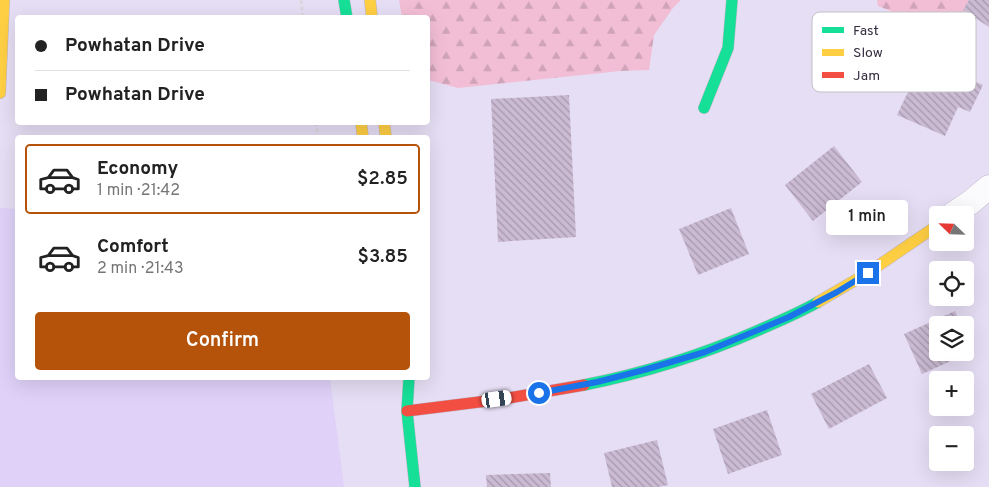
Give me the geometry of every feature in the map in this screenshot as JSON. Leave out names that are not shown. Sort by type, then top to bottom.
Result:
[{"type":"main road","points":[[0,93],[4,0]]},
{"type":"main road","points":[[344,0],[346,15]]},
{"type":"main road","points":[[370,0],[372,15]]},
{"type":"main road","points":[[704,108],[728,48],[732,0]]},
{"type":"main road","points":[[407,411],[535,394],[597,382],[660,367],[705,352],[789,317],[837,292],[883,264],[929,232]]},
{"type":"main road","points":[[410,380],[407,411],[415,487]]},
{"type":"main road","points":[[398,386],[407,411]]},
{"type":"street","points":[[965,206],[989,187]]},
{"type":"path","points":[[301,0],[303,15]]},
{"type":"shaded area","points":[[0,208],[15,209],[15,380],[330,380],[344,487],[0,487]]},
{"type":"green space","points":[[399,0],[681,0],[654,35],[649,70],[620,71],[458,88],[430,81],[430,15],[402,15]]},
{"type":"green space","points":[[877,0],[980,0],[972,12],[893,12],[878,6]]},
{"type":"building","points":[[969,0],[989,0],[989,27],[976,18],[976,12],[966,12],[963,10]]},
{"type":"building","points":[[976,82],[983,85],[970,112],[958,107],[945,136],[897,115],[908,92],[976,92]]},
{"type":"building","points":[[569,95],[576,237],[498,242],[491,99]]},
{"type":"building","points":[[834,146],[862,182],[813,221],[785,185]]},
{"type":"building","points":[[731,208],[749,254],[698,275],[679,229]]},
{"type":"building","points":[[955,311],[957,316],[944,316]]},
{"type":"building","points":[[929,323],[929,361],[951,361],[922,374],[904,334]]},
{"type":"building","points":[[869,364],[887,398],[829,429],[811,394]]},
{"type":"building","points":[[767,410],[782,455],[728,474],[713,429]]},
{"type":"building","points":[[657,440],[668,485],[658,487],[612,487],[604,453]]},
{"type":"building","points":[[550,473],[551,487],[487,487],[486,475]]},
{"type":"traffic: fast","points":[[344,0],[346,15]]},
{"type":"traffic: fast","points":[[704,108],[728,48],[732,0]]},
{"type":"traffic: fast","points":[[584,385],[629,375],[695,355],[759,330],[818,302]]},
{"type":"traffic: fast","points":[[409,380],[407,411],[415,487]]},
{"type":"traffic: slow","points":[[0,93],[4,0]]},
{"type":"traffic: slow","points":[[370,0],[372,15]]},
{"type":"traffic: slow","points":[[361,125],[363,135]]},
{"type":"traffic: slow","points":[[384,125],[386,135]]},
{"type":"traffic: slow","points":[[818,302],[866,274],[929,231]]},
{"type":"traffic: jam","points":[[407,411],[503,399],[584,385]]},
{"type":"route","points":[[539,393],[660,367],[705,352],[789,317],[837,292],[868,273]]}]
